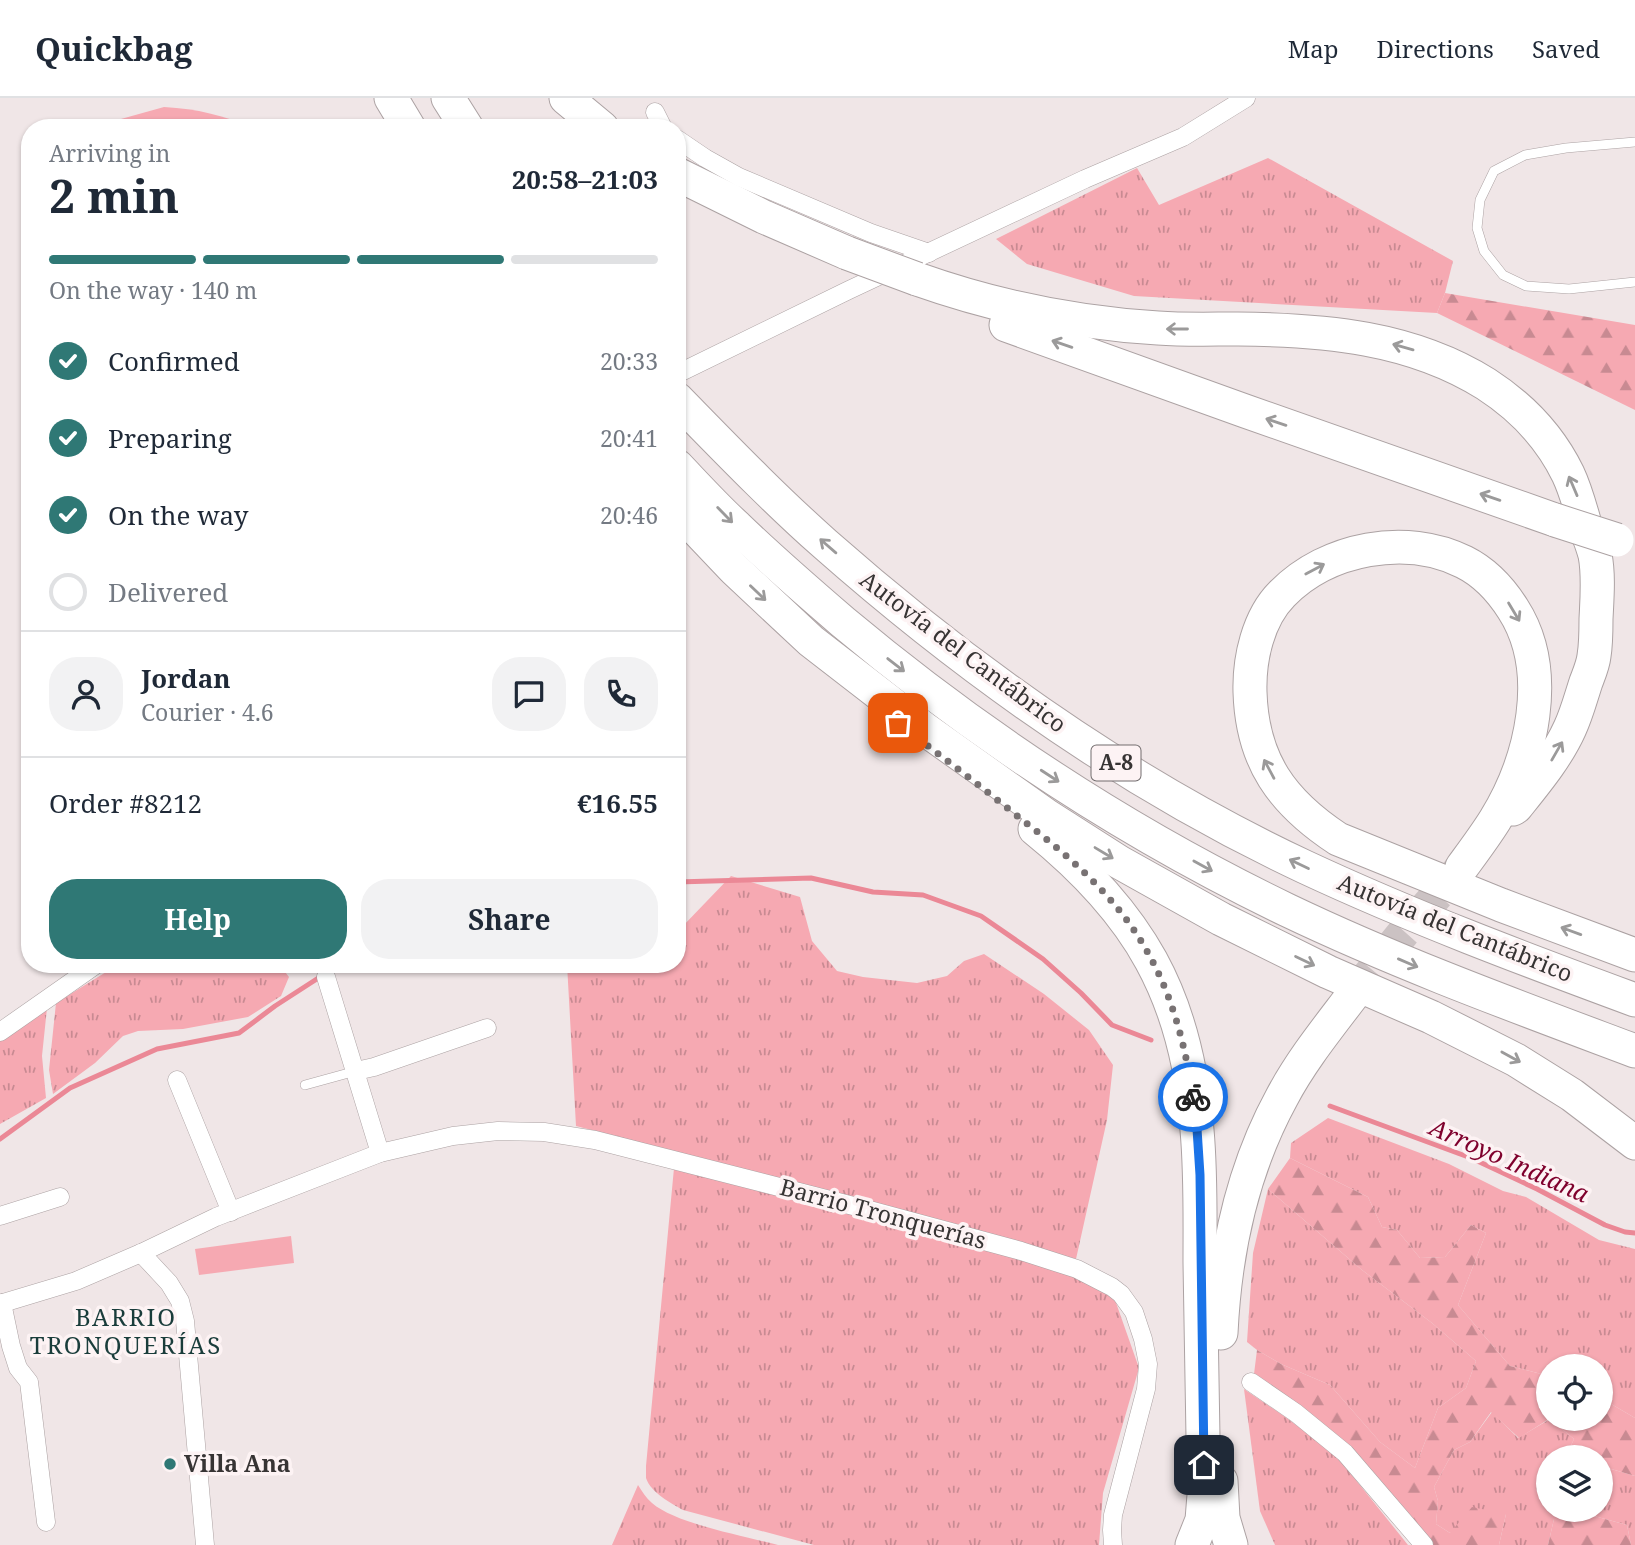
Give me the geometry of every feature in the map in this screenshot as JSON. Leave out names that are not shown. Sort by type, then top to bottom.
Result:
[{"type":"highway","points":[[371,98],[383,119]]},
{"type":"highway","points":[[391,98],[404,119]]},
{"type":"highway","points":[[448,98],[461,119]]},
{"type":"highway","points":[[566,98],[591,119]]},
{"type":"highway","points":[[686,180],[839,256],[914,272],[1555,520],[1626,542]]},
{"type":"highway","points":[[914,272],[948,290],[998,305],[1084,322],[1162,328],[1315,332],[1372,339],[1427,355],[1475,377],[1517,407],[1551,445],[1567,472],[1578,497],[1595,556],[1598,591],[1594,658],[1570,727],[1553,758],[1516,807],[1496,819]]},
{"type":"highway","name":"Autovía del Cantábrico","points":[[686,396],[729,452],[823,542],[947,645],[1093,749],[1233,830],[1304,867],[1477,941],[1635,1000]]},
{"type":"highway","name":"Autovía del Cantábrico","points":[[686,475],[765,554],[877,650],[949,706],[1080,795],[1219,875],[1297,914],[1422,969],[1635,1051]]},
{"type":"highway","points":[[686,518],[756,592],[811,641],[937,738],[1046,816],[1173,893],[1280,949],[1431,1017],[1516,1060],[1595,1111],[1635,1143]]},
{"type":"highway","points":[[1462,867],[1496,819],[1523,757],[1532,721],[1535,694],[1529,641],[1503,593],[1465,562],[1420,548],[1391,547],[1361,551],[1333,559],[1304,575],[1280,595],[1264,620],[1253,651],[1249,679],[1254,731],[1262,755],[1285,795],[1316,824],[1338,839],[1501,905],[1635,955]]},
{"type":"highway","points":[[811,641],[858,690],[1053,843],[1095,883],[1115,905],[1144,946],[1166,990],[1179,1026],[1189,1070],[1199,1151],[1204,1495],[1202,1520],[1192,1545]]},
{"type":"highway","points":[[1231,1545],[1223,1518],[1221,1495],[1220,1334],[1227,1261],[1254,1154],[1283,1095],[1322,1035],[1352,996]]},
{"type":"highway","points":[[1204,1545],[1221,1495]]},
{"type":"street","points":[[686,382],[914,272],[1085,179],[1182,137],[1246,98]]},
{"type":"street","points":[[686,145],[739,177],[870,233],[914,272]]},
{"type":"street","points":[[0,1032],[84,973]]},
{"type":"street","points":[[326,977],[380,1153]]},
{"type":"street","points":[[356,1071],[487,1028]]},
{"type":"street","points":[[177,1080],[231,1212]]},
{"type":"street","name":"Barrio Tronquerías","points":[[46,1522],[29,1382],[18,1368],[1,1304],[76,1282],[216,1217],[380,1153],[453,1136],[498,1131],[544,1132],[595,1140],[975,1238],[1061,1263],[1112,1287],[1128,1303],[1139,1326],[1148,1364],[1146,1389],[1114,1515],[1113,1545]]},
{"type":"street","points":[[0,1216],[60,1197]]},
{"type":"street","points":[[141,1253],[169,1283],[180,1301],[185,1321],[205,1545]]},
{"type":"street","points":[[1251,1382],[1296,1413],[1345,1453],[1424,1545]]},
{"type":"lane","points":[[1635,142],[1566,148],[1525,155],[1494,171],[1480,200],[1476,228],[1485,251],[1503,275],[1526,286],[1569,289],[1635,282]]},
{"type":"lane","points":[[305,1085],[356,1071]]},
{"type":"green space","points":[[164,107],[210,113],[228,119],[121,119]]},
{"type":"green space","points":[[1268,158],[1453,261],[1437,313],[1134,296],[1027,264],[996,239],[1137,168],[1159,205]]},
{"type":"green space","points":[[1445,293],[1635,325],[1635,410],[1437,313]]},
{"type":"green space","points":[[731,876],[800,897],[812,941],[837,971],[917,983],[947,976],[964,961],[984,954],[1044,994],[1089,1030],[1113,1065],[1107,1120],[1076,1259],[845,1195],[576,1126],[568,973],[686,973],[686,923]]},
{"type":"green space","points":[[104,973],[286,973],[289,977],[281,996],[248,1017],[183,1029],[138,1031],[123,1036],[95,1063],[53,1094],[49,1070],[56,1003]]},
{"type":"green space","points":[[47,1008],[42,1056],[46,1098],[0,1124],[0,1035]]},
{"type":"green space","points":[[1328,1118],[1449,1164],[1503,1191],[1526,1197],[1599,1240],[1635,1249],[1635,1418],[1613,1405],[1613,1354],[1536,1354],[1536,1373],[1510,1366],[1458,1305],[1486,1233],[1471,1225],[1445,1257],[1420,1258],[1397,1230],[1382,1227],[1368,1197],[1290,1158],[1291,1143]]},
{"type":"green space","points":[[1290,1158],[1368,1197],[1382,1227],[1397,1230],[1420,1258],[1445,1257],[1471,1225],[1486,1233],[1458,1305],[1510,1366],[1536,1373],[1536,1427],[1519,1438],[1491,1412],[1470,1442],[1454,1450],[1434,1487],[1438,1501],[1436,1524],[1450,1533],[1472,1507],[1506,1514],[1499,1545],[1431,1545],[1313,1417],[1254,1374],[1257,1350],[1281,1364],[1330,1385],[1380,1442],[1415,1468],[1438,1408],[1466,1388],[1476,1361],[1432,1323],[1362,1270],[1268,1189]]},
{"type":"green space","points":[[674,1168],[1067,1271],[1114,1297],[1139,1368],[1103,1493],[1099,1545],[814,1545],[683,1510],[657,1493],[646,1478],[646,1466]]},
{"type":"green space","points":[[1268,1189],[1362,1270],[1432,1323],[1476,1361],[1466,1388],[1438,1408],[1415,1468],[1380,1442],[1330,1385],[1281,1364],[1247,1342],[1253,1253]]},
{"type":"green space","points":[[291,1236],[294,1263],[199,1275],[195,1249]]},
{"type":"green space","points":[[1244,1389],[1335,1454],[1408,1545],[1275,1545],[1260,1511]]},
{"type":"green space","points":[[1613,1405],[1635,1418],[1635,1476],[1613,1470],[1613,1445],[1571,1445],[1574,1439],[1564,1431],[1613,1431]]},
{"type":"green space","points":[[1492,1412],[1518,1438],[1536,1427],[1536,1431],[1564,1431],[1574,1439],[1571,1445],[1536,1445],[1536,1522],[1553,1522],[1548,1545],[1499,1545],[1506,1514],[1450,1533],[1436,1524],[1438,1501],[1434,1487],[1454,1450],[1470,1442]]},
{"type":"green space","points":[[1613,1470],[1635,1476],[1635,1545],[1631,1545],[1627,1525],[1613,1521]]},
{"type":"green space","points":[[638,1485],[652,1503],[677,1517],[778,1545],[612,1545]]},
{"type":"green space","points":[[1613,1521],[1627,1525],[1631,1545],[1548,1545],[1553,1522]]},
{"type":"waterway","name":"Arroyo Indiana","points":[[686,882],[811,878],[873,892],[923,895],[981,916],[1043,959],[1112,1025],[1151,1040]]},
{"type":"waterway","name":"Arroyo Indiana","points":[[0,1139],[70,1088],[157,1049],[239,1033],[326,973]]},
{"type":"waterway","name":"Arroyo Indiana","points":[[1330,1106],[1471,1158],[1605,1225],[1635,1233]]},
{"type":"tunnel","points":[[1352,996],[1462,867]]},
{"type":"way so far","points":[[898,723],[1053,843],[1115,905],[1144,946],[1175,1012],[1193,1097]]},
{"type":"place","name":"Villa Ana","points":[[170,1464]]},
{"type":"district","name":"BARRIO TRONQUERÍAS","points":[[126,1332]]},
{"type":"route","points":[[1193,1097],[1200,1175],[1204,1465]]}]
